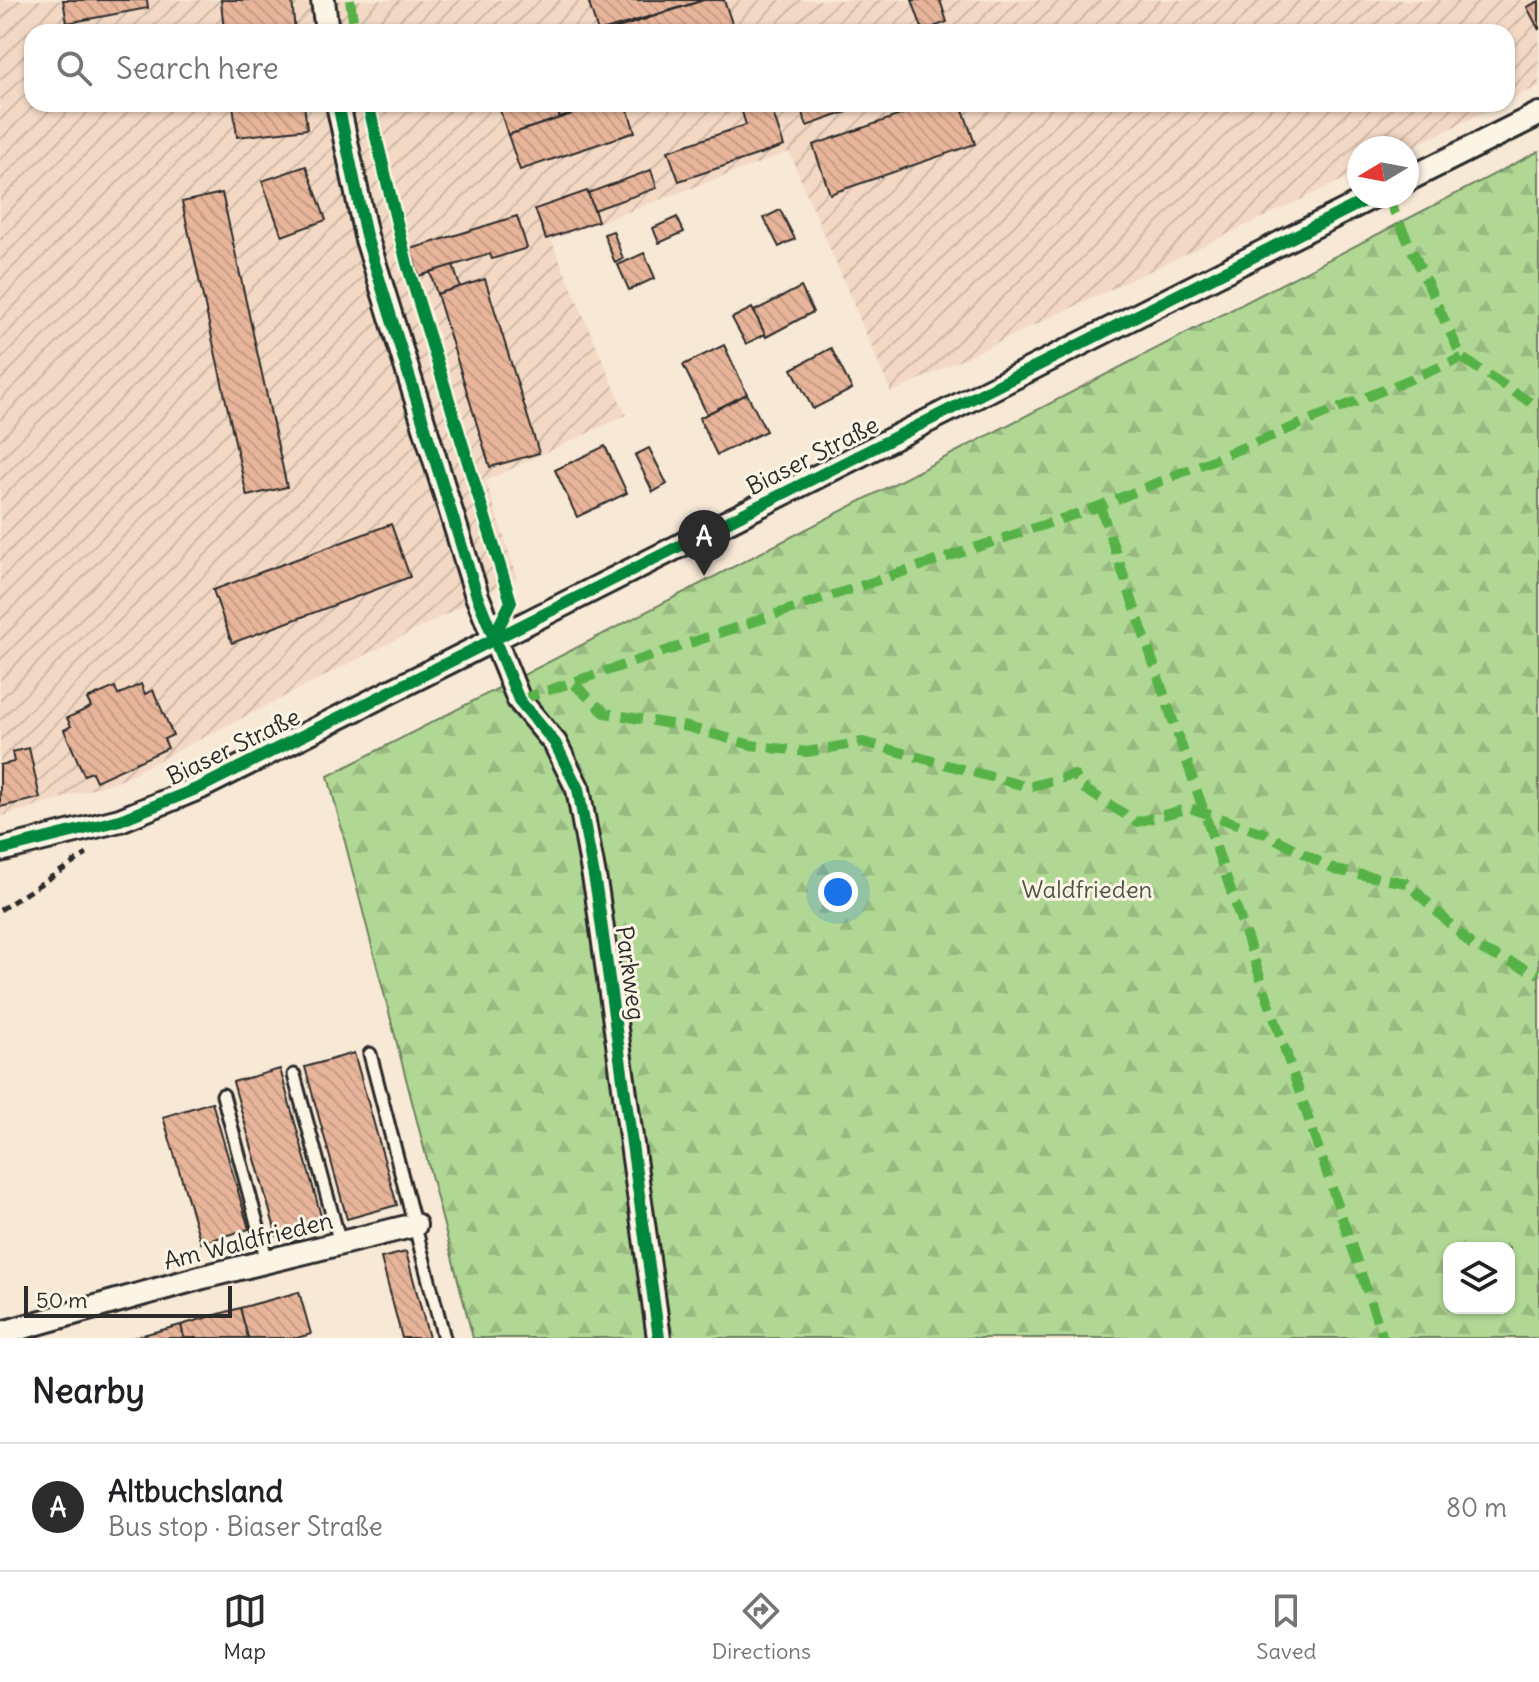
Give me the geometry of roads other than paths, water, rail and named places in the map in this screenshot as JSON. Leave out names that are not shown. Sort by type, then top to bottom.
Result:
[{"type":"street","points":[[323,0],[326,24]]},
{"type":"street","name":"Parkweg","points":[[340,112],[366,236],[477,596],[519,700],[555,743],[578,789],[597,893],[659,1338]]},
{"type":"street","points":[[1419,174],[1539,114]]},
{"type":"street","name":"Biaser Straße","points":[[0,850],[120,820],[167,803],[1350,208]]},
{"type":"street","name":"Am Waldfrieden","points":[[2,1333],[267,1261],[415,1225]]},
{"type":"lane","points":[[370,1054],[444,1338]]},
{"type":"lane","points":[[294,1075],[340,1243]]},
{"type":"lane","points":[[223,1095],[267,1261]]},
{"type":"place","name":"Altbuchsland","points":[[704,576]]},
{"type":"park label","name":"Waldfrieden","points":[[1087,889]]}]
